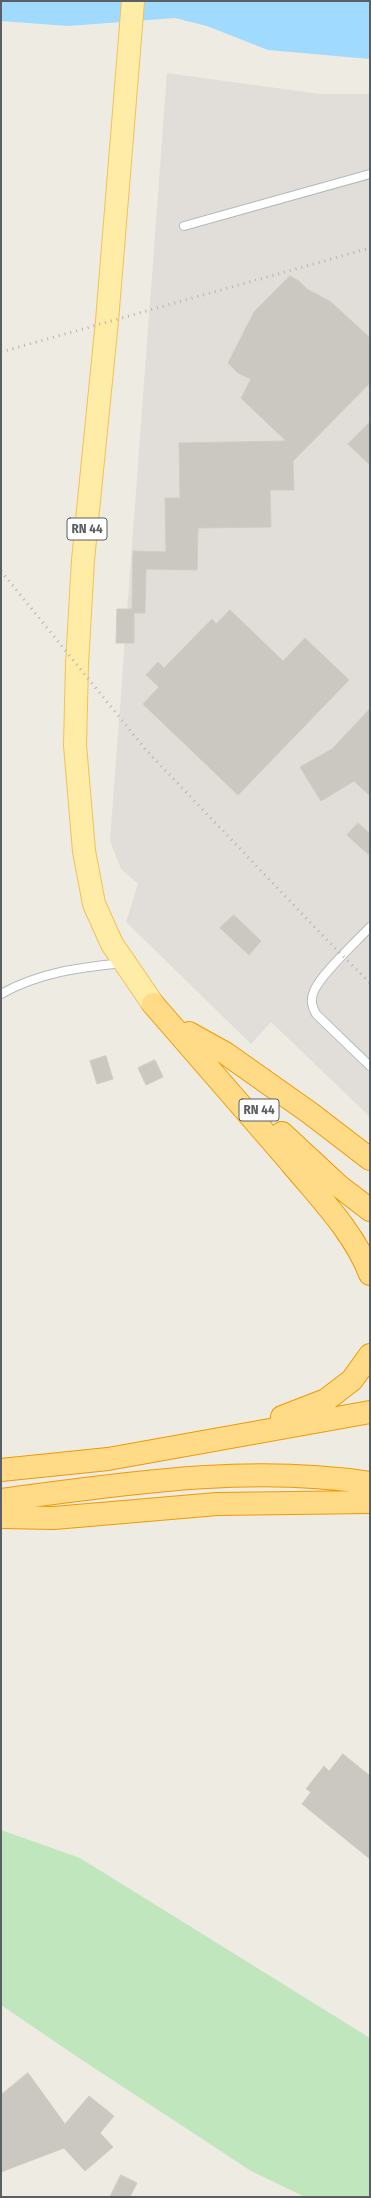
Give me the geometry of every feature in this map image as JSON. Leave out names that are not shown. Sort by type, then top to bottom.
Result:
[{"type":"highway","name":"RN 44","points":[[153,1004],[189,1033],[250,1101],[307,1157],[370,1210]]},
{"type":"highway","points":[[153,1004],[315,1192],[349,1235],[365,1261],[370,1274]]},
{"type":"highway","points":[[189,1033],[220,1050],[310,1113],[370,1159]]},
{"type":"highway","points":[[191,1444],[285,1416],[326,1400],[352,1380],[370,1355]]},
{"type":"highway","points":[[1,1471],[108,1459],[370,1412]]},
{"type":"highway","points":[[1,1500],[132,1483],[259,1475],[310,1476],[370,1483]]},
{"type":"highway","points":[[1,1517],[54,1518],[216,1504],[370,1502]]},
{"type":"main road","name":"RN 44","points":[[133,1],[107,321],[84,560],[77,664],[75,745],[84,851],[89,883],[102,923],[124,962],[153,1004]]},
{"type":"lane","points":[[184,226],[370,174]]},
{"type":"lane","points":[[370,927],[318,984],[312,1000],[312,1007],[316,1014],[370,1066]]},
{"type":"lane","points":[[1,994],[23,982],[53,973],[124,962]]},
{"type":"shaded area","points":[[167,73],[320,94],[370,94],[370,1117],[271,1022],[251,1044],[126,922],[138,884],[121,869],[110,841]]},
{"type":"green space","points":[[1,1830],[80,1858],[370,2038],[370,2197],[305,2197],[251,2171],[1,2005]]},
{"type":"water","points":[[1,1],[370,1],[370,59],[268,50],[207,26],[175,18],[68,26],[1,21]]},
{"type":"building","points":[[290,276],[299,281],[307,289],[331,302],[370,338],[370,383],[293,461],[294,490],[270,490],[271,527],[198,528],[197,570],[146,569],[145,613],[134,613],[134,643],[116,643],[117,609],[132,609],[133,551],[166,552],[165,498],[180,498],[179,443],[286,441],[241,398],[251,379],[238,373],[228,363],[254,312]]},
{"type":"building","points":[[370,422],[370,465],[348,444]]},
{"type":"building","points":[[230,610],[283,661],[305,638],[349,680],[238,795],[143,704],[159,687],[146,675],[158,662],[164,668],[212,619],[216,624]]},
{"type":"building","points":[[370,709],[370,796],[354,781],[321,801],[300,767],[332,749]]},
{"type":"building","points":[[358,823],[370,834],[370,856],[347,835]]},
{"type":"building","points":[[234,915],[261,941],[249,955],[220,928]]},
{"type":"building","points":[[106,1056],[113,1079],[97,1084],[90,1061]]},
{"type":"building","points":[[155,1060],[163,1077],[146,1085],[138,1068]]},
{"type":"building","points":[[343,1754],[370,1776],[370,1859],[302,1804],[311,1792],[306,1789],[324,1766],[329,1771]]},
{"type":"building","points":[[28,2073],[65,2124],[89,2096],[114,2116],[100,2133],[113,2147],[85,2171],[64,2148],[1,2172],[1,2095]]},
{"type":"building","points":[[121,2175],[137,2183],[130,2197],[110,2197]]},
{"type":"railway","points":[[1,352],[370,248]]},
{"type":"railway","points":[[1,571],[146,750],[326,939],[370,983]]}]
